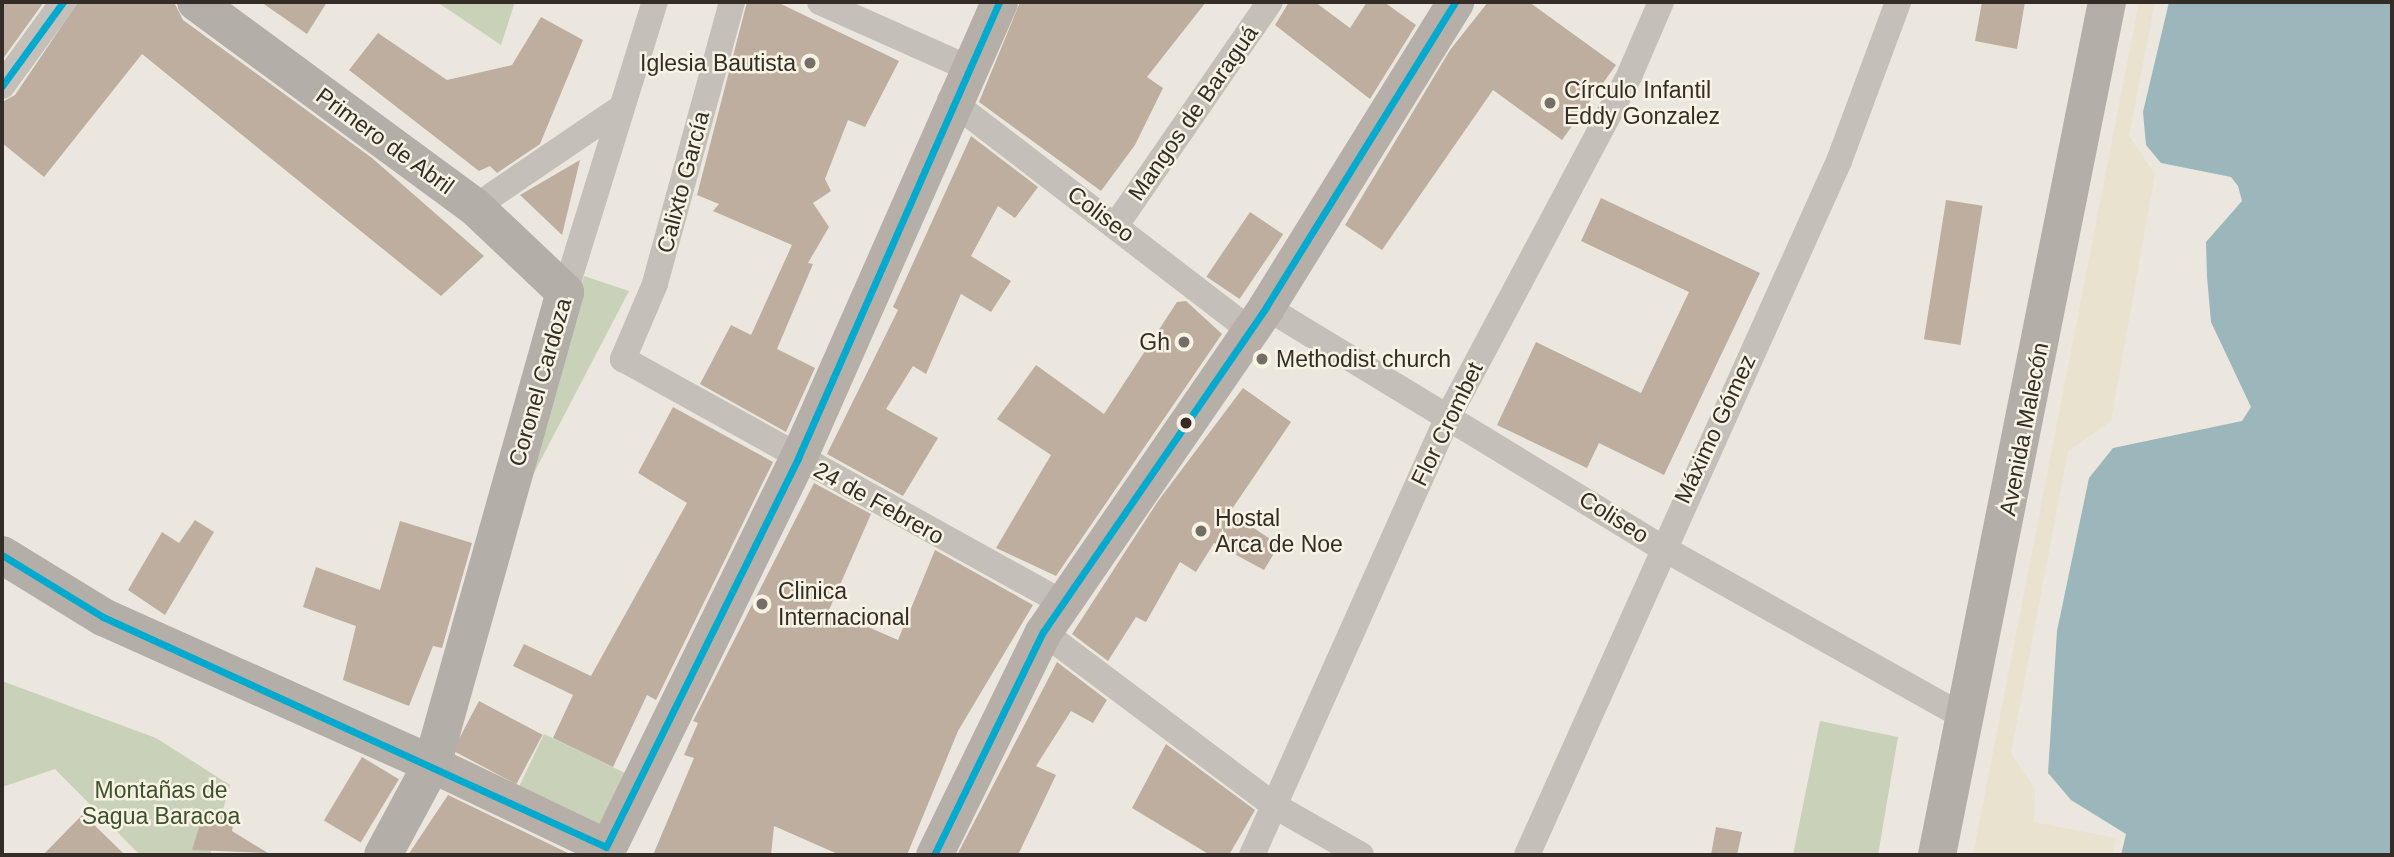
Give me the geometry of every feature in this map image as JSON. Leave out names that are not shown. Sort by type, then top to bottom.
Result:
[{"type":"main road","name":"Primero de Abril","points":[[196,2],[475,207],[565,292]]},
{"type":"main road","points":[[2,555],[103,617],[432,764],[605,851],[798,458],[950,100],[999,2]]},
{"type":"main road","points":[[934,855],[1053,618],[1258,319],[1455,2]]},
{"type":"main road","name":"Avenida Malecón","points":[[1937,855],[1968,719],[2107,2]]},
{"type":"main road","name":"Coronel Cardoza","points":[[432,764],[565,292]]},
{"type":"main road","points":[[383,855],[432,764]]},
{"type":"street","points":[[2,86],[64,2]]},
{"type":"street","name":"Coronel Cardoza","points":[[565,292],[618,109],[655,2]]},
{"type":"street","name":"Calixto García","points":[[623,359],[655,284],[732,2]]},
{"type":"street","points":[[820,2],[966,67]]},
{"type":"street","name":"Mangos de Baraguá","points":[[1116,225],[1270,2]]},
{"type":"street","name":"Flor Crombet","points":[[1252,855],[1450,413],[1630,74],[1661,2]]},
{"type":"street","name":"Máximo Gómez","points":[[1527,855],[1661,547],[1839,162],[1898,2]]},
{"type":"street","name":"Coliseo","points":[[950,100],[1116,225],[1258,319],[1450,413],[1661,547],[1968,719]]},
{"type":"street","points":[[475,207],[618,109]]},
{"type":"street","name":"24 de Febrero","points":[[623,359],[798,458],[1053,618],[1275,806],[1361,855]]},
{"type":"green space","points":[[437,2],[515,2],[501,45]]},
{"type":"green space","points":[[584,276],[629,291],[523,494]]},
{"type":"green space","name":"Montañas de Sagua Baracoa","points":[[2,681],[156,738],[230,785],[210,855],[140,855],[55,769],[2,787]]},
{"type":"green space","points":[[1820,721],[1898,737],[1878,855],[1793,855]]},
{"type":"green space","points":[[544,734],[625,773],[601,823],[589,829],[516,793]]},
{"type":"shaded area","points":[[2139,2],[2155,2],[2129,136],[2155,174],[2111,421],[2068,451],[2011,753],[2035,789],[2034,822],[2116,838],[2113,855],[1973,855]]},
{"type":"water","points":[[2169,2],[2392,2],[2392,855],[2121,855],[2126,834],[2071,800],[2048,773],[2057,631],[2089,478],[2113,448],[2242,421],[2251,407],[2211,322],[2207,277],[2206,242],[2242,201],[2238,186],[2231,177],[2161,163],[2146,145],[2143,112]]},
{"type":"building","points":[[2,2],[44,2],[2,60]]},
{"type":"building","points":[[78,2],[174,2],[183,20],[372,158],[484,256],[441,296],[142,54],[44,177],[2,143],[2,102],[15,95]]},
{"type":"building","points":[[261,2],[327,2],[307,34]]},
{"type":"building","points":[[747,2],[777,2],[899,61],[865,127],[848,120],[825,179],[831,191],[813,203],[829,227],[808,263],[813,264],[777,349],[815,368],[786,432],[700,384],[731,325],[751,335],[792,245],[713,211],[719,204],[697,195]]},
{"type":"building","points":[[1020,2],[1206,2],[1147,77],[1163,88],[1135,145],[1101,191],[979,102]]},
{"type":"building","points":[[1289,2],[1315,2],[1350,28],[1367,2],[1384,2],[1416,25],[1370,99],[1275,25]]},
{"type":"building","points":[[1488,2],[1529,2],[1616,65],[1562,140],[1493,90],[1382,250],[1345,225],[1450,50]]},
{"type":"building","points":[[1982,2],[2025,2],[2017,49],[1975,41]]},
{"type":"building","points":[[541,17],[583,40],[540,144],[497,173],[490,166],[479,171],[349,70],[378,33],[447,80],[512,65]]},
{"type":"building","points":[[971,136],[1038,187],[1015,218],[998,206],[971,256],[1011,281],[991,312],[961,294],[926,374],[913,366],[886,409],[938,438],[903,496],[827,454],[898,310],[893,307]]},
{"type":"building","points":[[580,160],[562,235],[520,195]]},
{"type":"building","points":[[1601,198],[1760,273],[1664,475],[1599,443],[1587,468],[1497,425],[1536,342],[1641,393],[1689,292],[1581,241]]},
{"type":"building","points":[[1946,200],[1983,206],[1960,345],[1924,339]]},
{"type":"building","points":[[1250,212],[1283,234],[1240,299],[1206,277]]},
{"type":"building","points":[[1186,301],[1222,334],[1056,576],[996,548],[1051,455],[997,419],[1036,365],[1104,414],[1177,302]]},
{"type":"building","points":[[1243,388],[1291,422],[1230,512],[1279,545],[1264,570],[1214,543],[1196,572],[1180,562],[1146,622],[1136,617],[1108,661],[1072,634],[1158,501]]},
{"type":"building","points":[[673,407],[773,462],[656,700],[647,695],[613,767],[553,738],[573,695],[513,666],[524,644],[591,676],[687,503],[638,473]]},
{"type":"building","points":[[814,483],[871,514],[829,610],[898,640],[935,550],[1033,605],[958,731],[907,855],[840,855],[774,826],[771,855],[653,855],[694,758],[684,755],[698,723],[693,721]]},
{"type":"building","points":[[195,520],[214,532],[165,615],[128,590],[162,532],[179,543]]},
{"type":"building","points":[[400,521],[472,543],[442,648],[433,646],[409,706],[343,680],[356,626],[303,607],[316,567],[380,590]]},
{"type":"building","points":[[1057,662],[1107,700],[1093,723],[1071,711],[1036,766],[1056,775],[1018,855],[957,855]]},
{"type":"building","points":[[479,701],[543,735],[516,784],[453,750]]},
{"type":"building","points":[[1166,744],[1255,810],[1229,855],[1210,855],[1132,808]]},
{"type":"building","points":[[362,757],[399,779],[361,843],[324,820]]},
{"type":"building","points":[[448,795],[535,837],[572,855],[408,855]]},
{"type":"building","points":[[204,811],[234,818],[232,831],[268,853],[192,850]]},
{"type":"building","points":[[83,814],[125,855],[43,855]]},
{"type":"building","points":[[1716,827],[1742,832],[1737,855],[1711,855]]},
{"type":"transit line","points":[[2,86],[63,2]]},
{"type":"transit line","points":[[2,555],[103,617],[606,847],[798,458],[999,2]]},
{"type":"transit line","points":[[934,855],[1043,632],[1266,307],[1455,2]]},
{"type":"place","name":"Iglesia Bautista","points":[[810,63]]},
{"type":"place","name":"Círculo Infantil Eddy Gonzalez","points":[[1550,103]]},
{"type":"place","name":"Gh","points":[[1184,342]]},
{"type":"place","name":"Methodist church","points":[[1262,359]]},
{"type":"place","name":"Hostal Arca de Noe","points":[[1201,531]]},
{"type":"place","name":"Clinica Internacional","points":[[762,604]]}]
